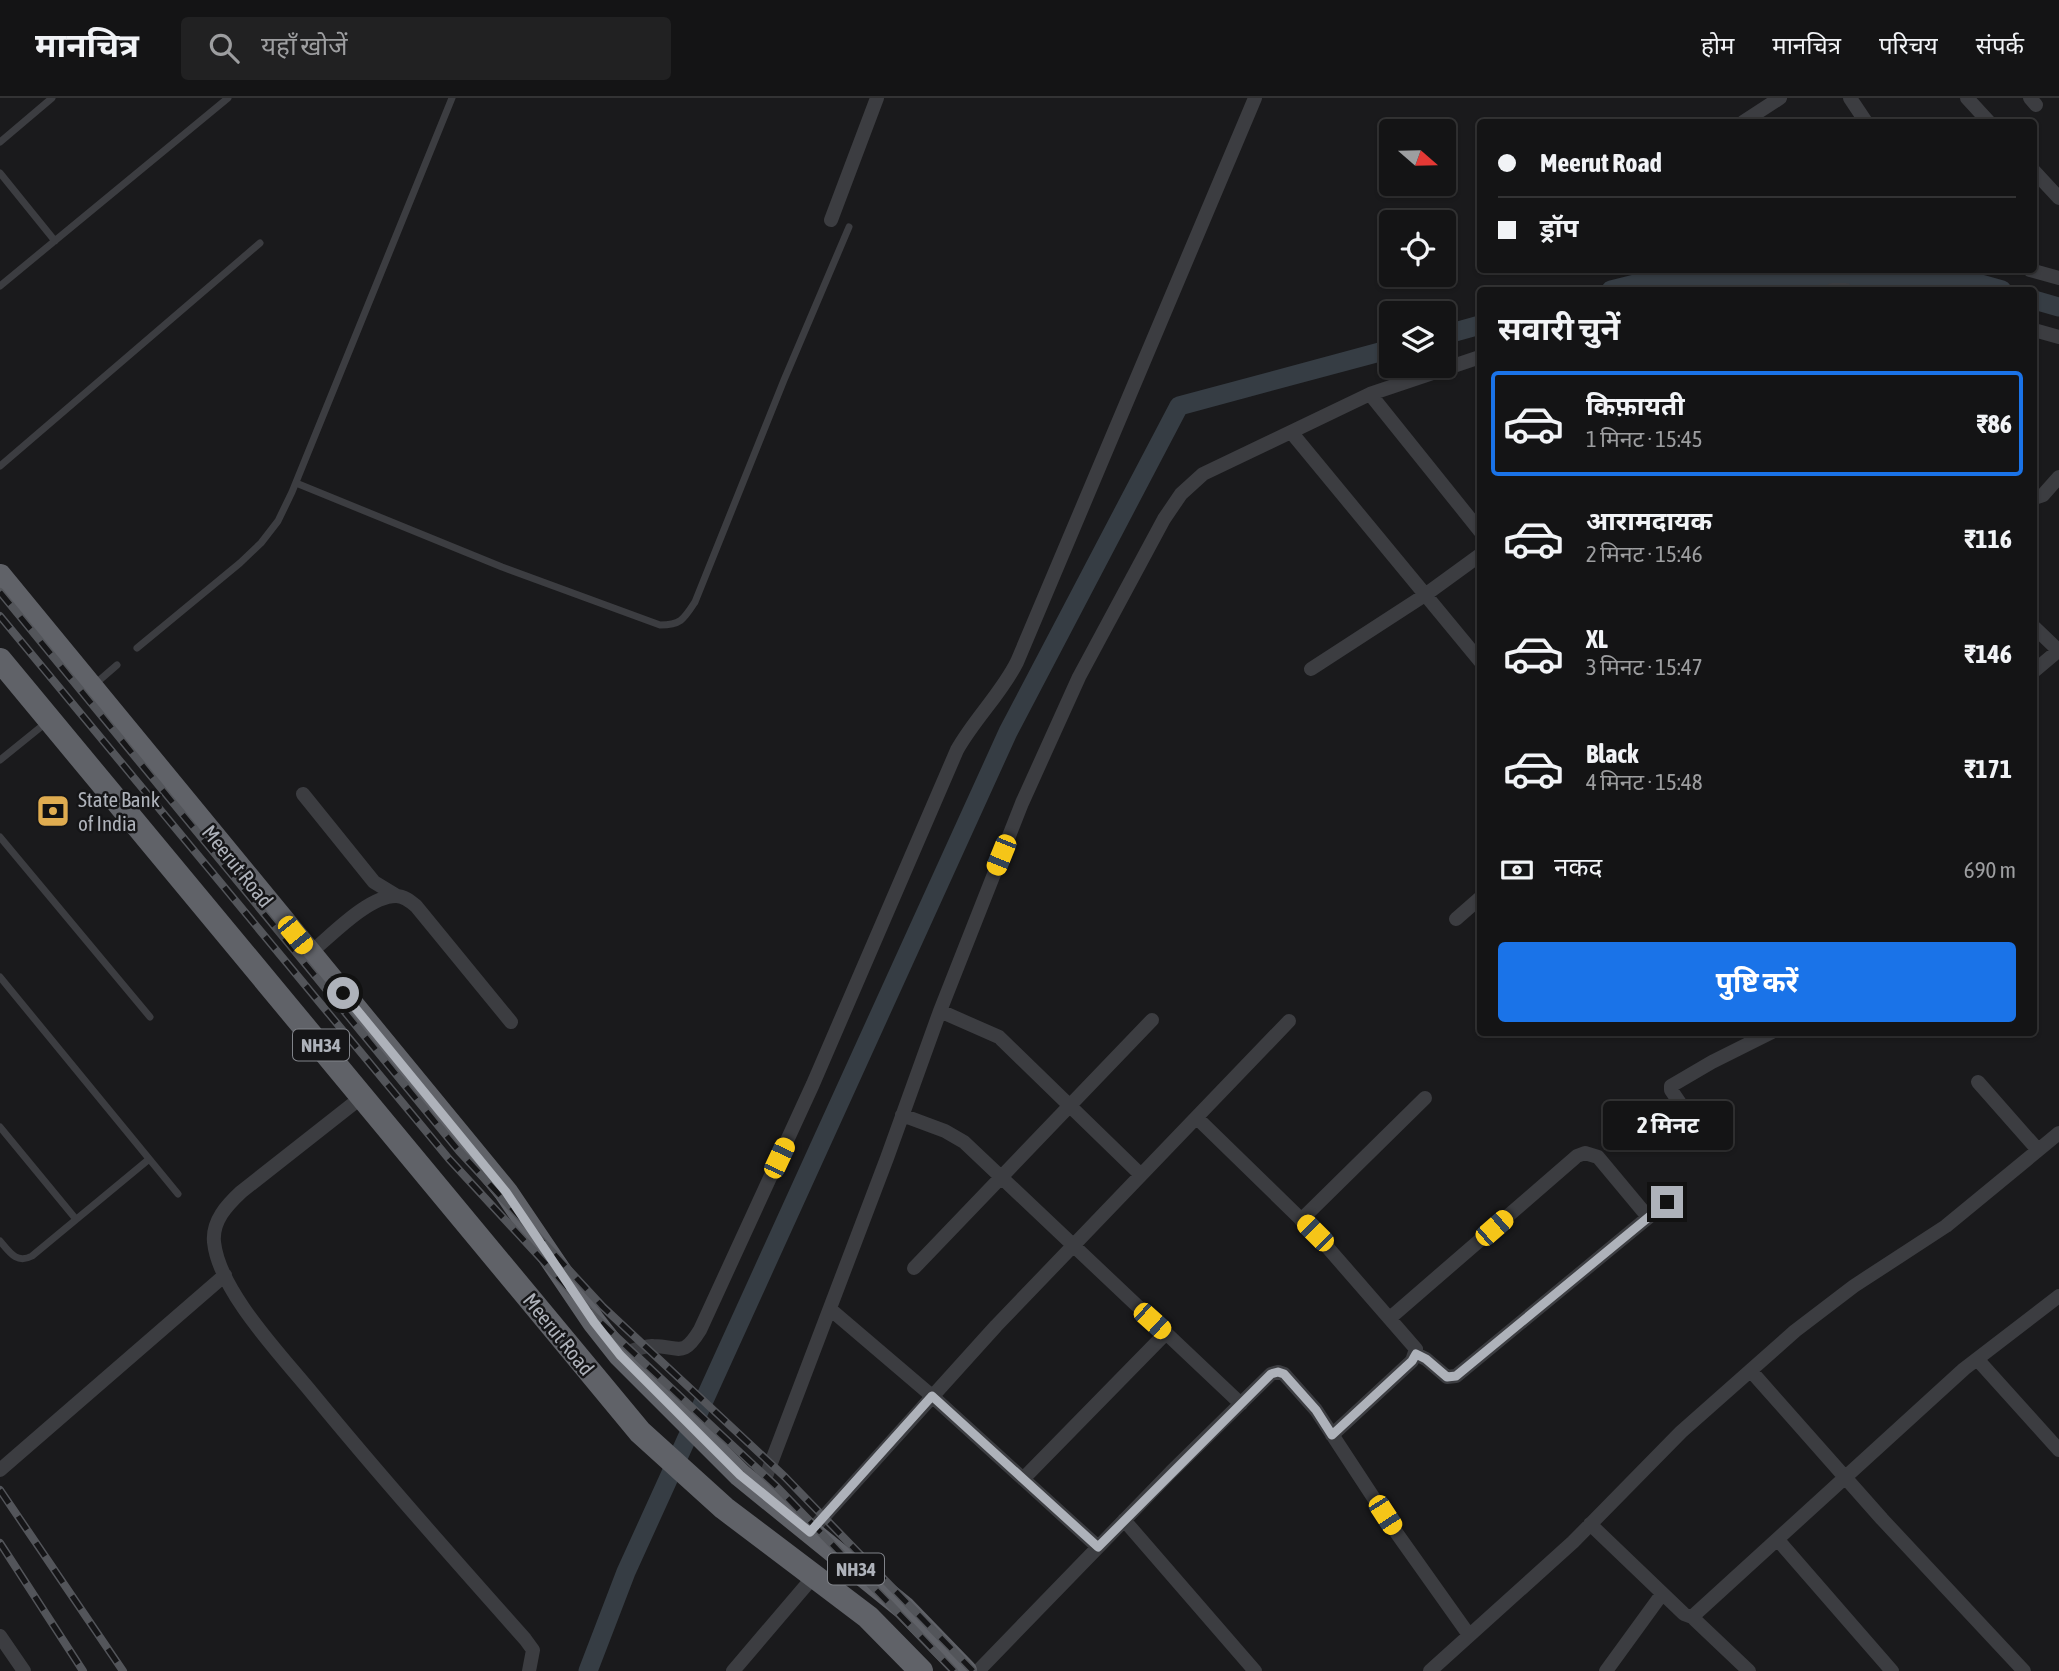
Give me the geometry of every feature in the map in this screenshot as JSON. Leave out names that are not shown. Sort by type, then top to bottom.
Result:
[{"type":"highway","name":"Meerut Road","points":[[0,576],[506,1192],[594,1322],[620,1355],[740,1475],[904,1608],[965,1671]]},
{"type":"highway","name":"Meerut Road","points":[[0,660],[640,1432],[724,1508],[868,1617],[921,1671]]},
{"type":"street","points":[[831,220],[877,98]]},
{"type":"street","points":[[620,1355],[651,1345],[673,1350],[683,1349],[691,1344],[700,1330],[813,1084],[957,750],[969,729],[1008,680],[1017,662],[1255,98]]},
{"type":"street","points":[[1753,119],[1780,98]]},
{"type":"street","points":[[1850,98],[1864,119]]},
{"type":"street","points":[[1967,98],[1980,119]]},
{"type":"street","points":[[2037,174],[2059,198]]},
{"type":"street","points":[[2037,272],[2059,278]]},
{"type":"street","points":[[2037,331],[2059,337]]},
{"type":"street","points":[[760,1492],[1021,803],[1067,702],[1164,519],[1181,494],[1203,474],[1370,394],[1477,358]]},
{"type":"street","points":[[1370,394],[1477,527]]},
{"type":"street","points":[[1291,432],[1477,657]]},
{"type":"street","points":[[2037,496],[2043,495],[2059,478]]},
{"type":"street","points":[[1311,669],[1425,595],[1477,557]]},
{"type":"street","points":[[2037,630],[2059,651],[2037,668]]},
{"type":"street","points":[[303,793],[374,882],[416,906],[511,1022]]},
{"type":"street","points":[[310,953],[367,906],[397,896]]},
{"type":"street","points":[[1456,919],[1477,901]]},
{"type":"street","points":[[940,1011],[999,1037],[1141,1175]]},
{"type":"street","points":[[914,1268],[1152,1020]]},
{"type":"street","points":[[810,1532],[1073,1245],[1289,1021]]},
{"type":"street","points":[[1707,1143],[1671,1090],[1671,1086],[1764,1036]]},
{"type":"street","points":[[1978,1082],[2038,1150]]},
{"type":"street","points":[[363,1096],[241,1192],[225,1208],[218,1222],[214,1241],[225,1275],[258,1327],[371,1466],[525,1639],[533,1650],[529,1671]]},
{"type":"street","points":[[1301,1220],[1425,1098]]},
{"type":"street","points":[[902,1115],[956,1137],[1241,1404]]},
{"type":"street","points":[[1197,1118],[1301,1220],[1416,1349],[1412,1361],[1332,1435]]},
{"type":"street","points":[[1430,1671],[1544,1569],[1672,1441],[1794,1331],[1854,1286],[1946,1226],[2059,1133]]},
{"type":"street","points":[[1390,1318],[1577,1156],[1585,1153],[1598,1157],[1648,1217]]},
{"type":"street","points":[[1416,1354],[1447,1377],[1456,1376],[1679,1192]]},
{"type":"street","points":[[0,1470],[225,1275]]},
{"type":"street","points":[[1692,1617],[1977,1359],[2059,1296]]},
{"type":"street","points":[[830,1309],[932,1396],[1098,1547]]},
{"type":"street","points":[[1023,1479],[1166,1333]]},
{"type":"street","points":[[1977,1359],[2059,1450]]},
{"type":"street","points":[[1751,1371],[1845,1478],[2024,1671]]},
{"type":"street","points":[[978,1671],[1124,1520],[1271,1374],[1278,1372],[1284,1374],[1316,1410],[1398,1535],[1469,1635]]},
{"type":"street","points":[[1124,1520],[1255,1671]]},
{"type":"street","points":[[1590,1524],[1662,1594],[1684,1614],[1692,1617],[1749,1671]]},
{"type":"street","points":[[1778,1540],[1892,1671]]},
{"type":"street","points":[[733,1671],[814,1576]]},
{"type":"street","points":[[1606,1671],[1662,1594]]},
{"type":"street","points":[[0,1636],[24,1671]]},
{"type":"lane","points":[[0,142],[52,98]]},
{"type":"lane","points":[[0,286],[228,98]]},
{"type":"lane","points":[[137,648],[240,563],[261,543],[278,521],[296,484],[452,98]]},
{"type":"lane","points":[[0,173],[55,242]]},
{"type":"lane","points":[[296,484],[502,567],[660,625],[674,625],[685,618],[695,602],[849,227]]},
{"type":"lane","points":[[0,466],[260,243]]},
{"type":"lane","points":[[92,687],[117,665]]},
{"type":"lane","points":[[0,760],[50,720]]},
{"type":"lane","points":[[0,836],[150,1017]]},
{"type":"lane","points":[[0,977],[178,1194]]},
{"type":"lane","points":[[0,1127],[75,1218]]},
{"type":"lane","points":[[0,1241],[16,1258],[24,1260],[148,1160]]},
{"type":"waterway","points":[[1623,287],[1651,280],[1952,276],[1991,287]]},
{"type":"waterway","points":[[2037,301],[2059,307]]},
{"type":"waterway","points":[[1456,332],[1477,326]]},
{"type":"waterway","points":[[588,1671],[626,1572],[1008,732],[1179,406],[1379,352]]},
{"type":"railway","points":[[0,592],[459,1151],[603,1307],[785,1477],[973,1671]]},
{"type":"railway","points":[[0,616],[449,1159],[594,1316],[777,1487],[954,1671]]},
{"type":"railway","points":[[0,1490],[123,1671]]},
{"type":"railway","points":[[0,1543],[83,1671]]},
{"type":"place","name":"State Bank of India","points":[[53,811]]},
{"type":"route","points":[[343,993],[506,1192],[594,1322],[620,1355],[740,1475],[810,1532],[932,1396],[1098,1547],[1271,1374],[1284,1374],[1316,1410],[1332,1435],[1412,1361],[1416,1354],[1426,1359],[1443,1375],[1451,1378],[1456,1376],[1667,1202]]}]
